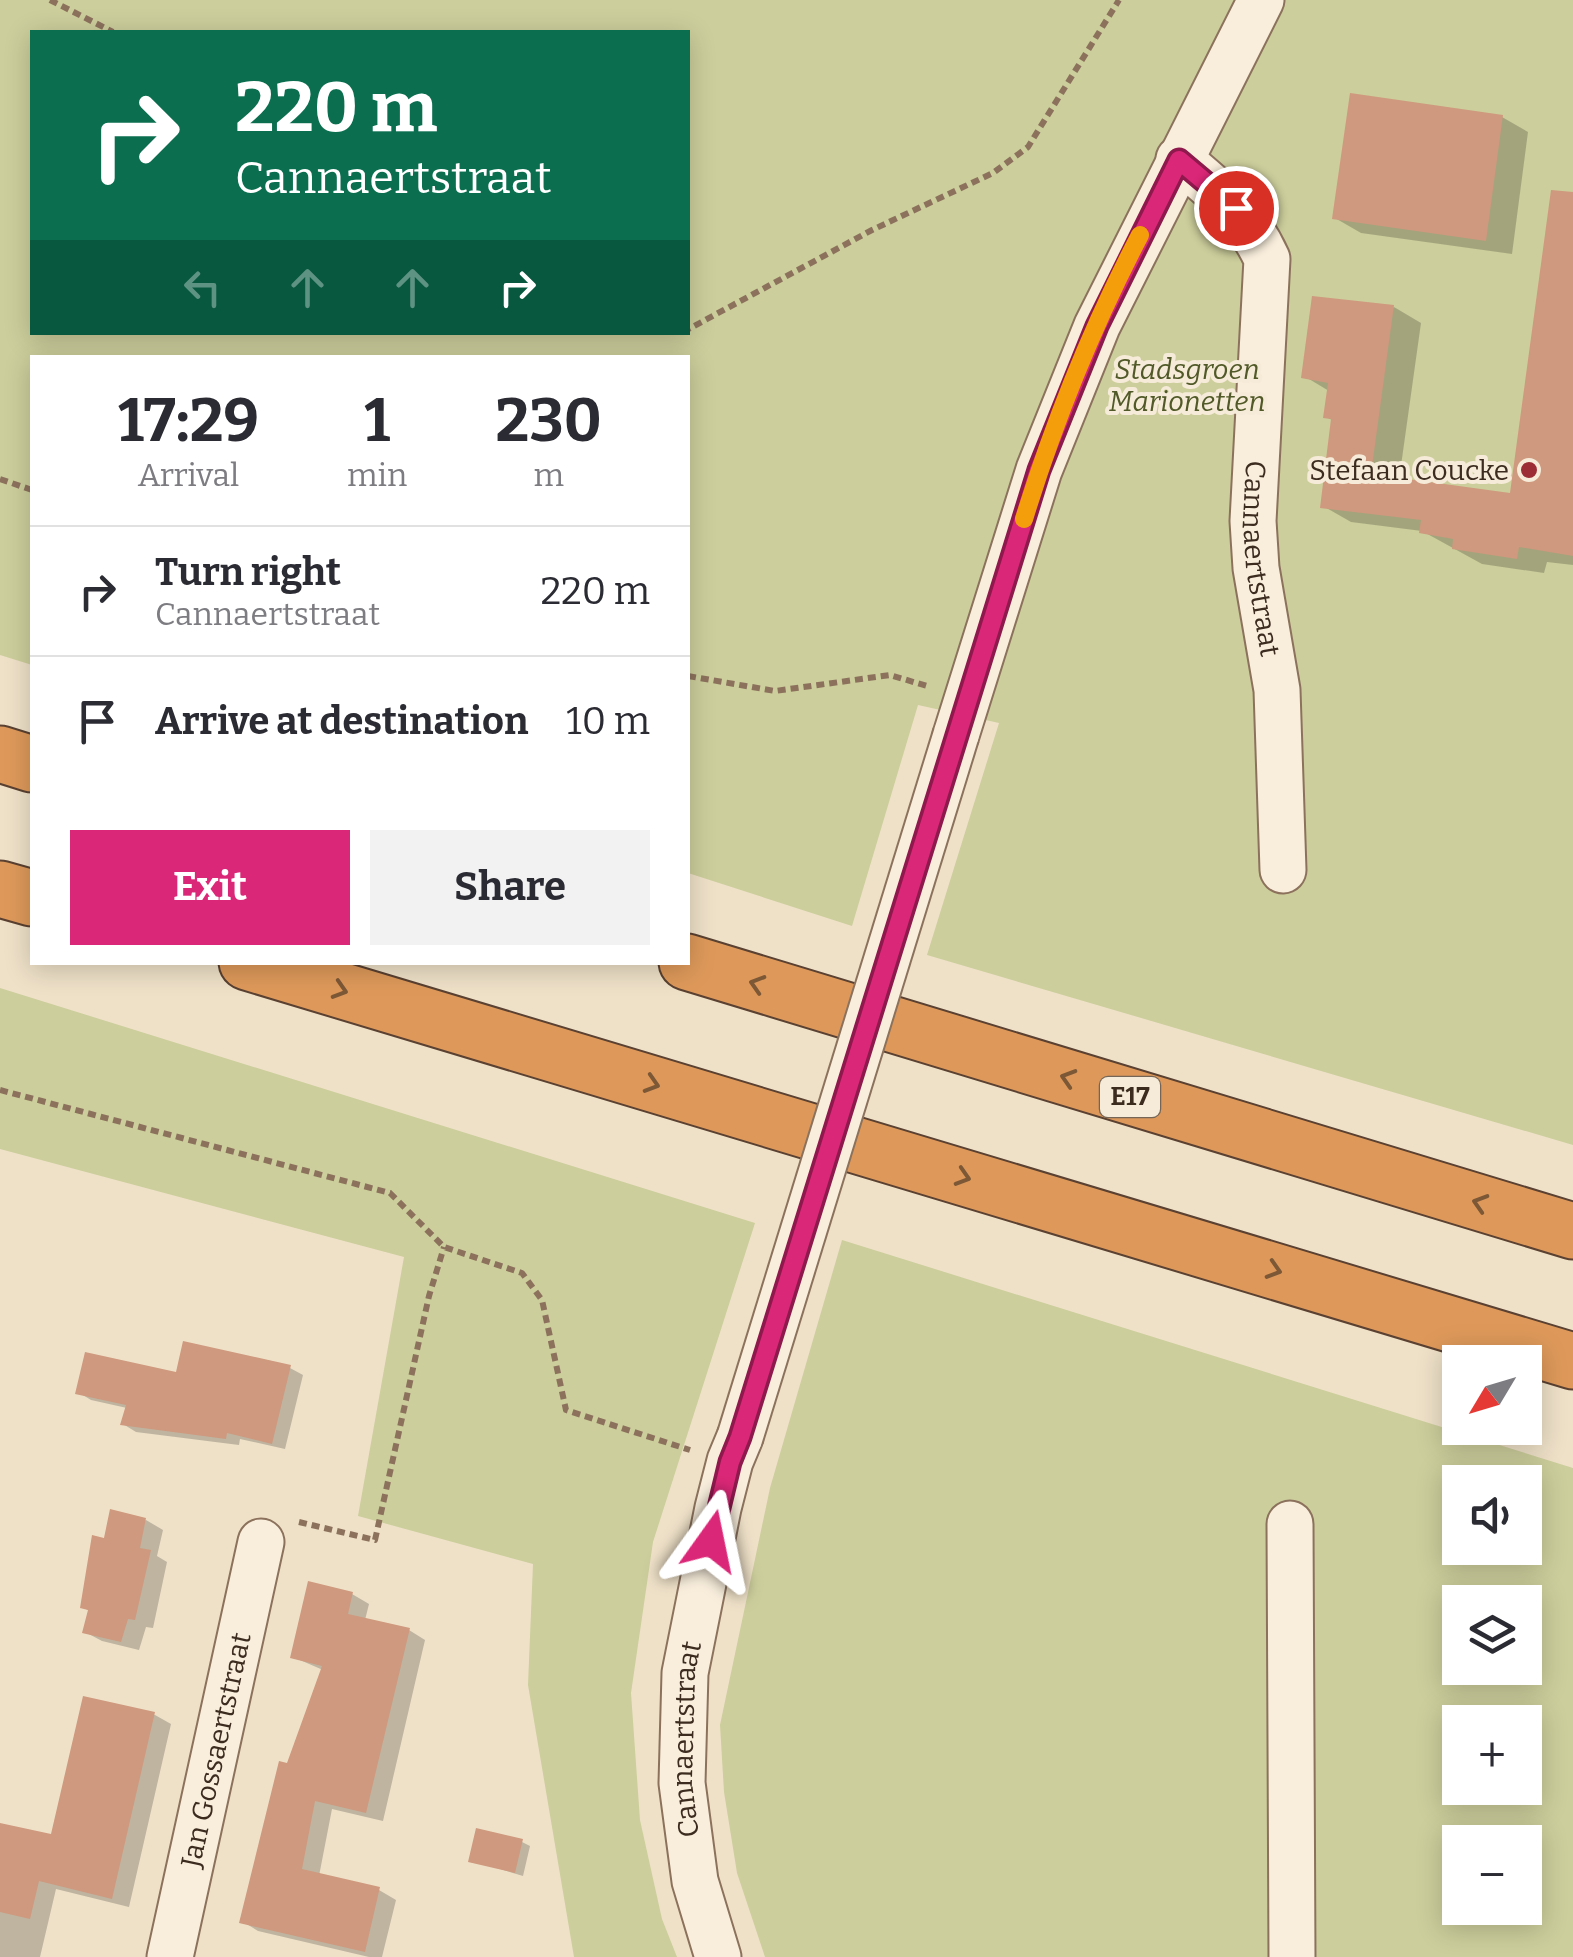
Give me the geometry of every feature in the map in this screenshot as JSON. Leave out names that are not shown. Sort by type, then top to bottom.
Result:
[{"type":"highway","points":[[0,754],[30,763]]},
{"type":"highway","points":[[0,889],[30,897]]},
{"type":"highway","name":"E17","points":[[690,963],[1573,1232]]},
{"type":"highway","points":[[257,965],[1573,1362]]},
{"type":"highway","points":[[1340,1290],[1463,1345]]},
{"type":"highway","points":[[1542,1381],[1573,1395]]},
{"type":"street","name":"Cannaertstraat","points":[[718,1957],[695,1881],[682,1784],[684,1672],[730,1462],[1039,470],[1097,326],[1262,0]]},
{"type":"street","name":"Cannaertstraat","points":[[1179,160],[1236,208],[1267,259],[1253,521],[1256,568],[1277,690],[1283,870]]},
{"type":"street","points":[[1290,1524],[1292,1957]]},
{"type":"street","name":"Jan Gossaertstraat","points":[[170,1957],[261,1542]]},
{"type":"path","points":[[50,0],[109,30]]},
{"type":"path","points":[[690,328],[872,230],[993,173],[1028,147],[1119,0]]},
{"type":"path","points":[[0,478],[30,489]]},
{"type":"path","points":[[690,676],[776,691],[890,675],[932,688]]},
{"type":"path","points":[[0,1090],[390,1193],[444,1247],[522,1273],[542,1300],[566,1410],[672,1445]]},
{"type":"path","points":[[261,1542],[280,1518],[375,1540],[429,1296],[444,1247]]},
{"type":"green space","name":"Stadsgroen Marionetten","points":[[0,0],[1573,0],[1573,1145],[927,955],[999,723],[918,705],[852,926],[690,874],[690,355],[30,355],[30,664],[0,655]]},
{"type":"green space","points":[[0,988],[755,1223],[653,1542],[631,1693],[640,1820],[662,1919],[677,1957],[574,1957],[528,1685],[533,1564],[358,1516],[404,1257],[0,1149]]},
{"type":"green space","points":[[842,1240],[1442,1427],[1442,1445],[1499,1445],[1573,1468],[1573,1957],[765,1957],[737,1873],[724,1792],[720,1725],[770,1488]]},
{"type":"building","points":[[1350,93],[1503,115],[1486,241],[1332,219]]},
{"type":"building","points":[[1551,190],[1573,192],[1573,556],[1519,547],[1517,559],[1452,549],[1453,539],[1419,533],[1421,520],[1320,508],[1331,419],[1323,418],[1328,383],[1301,378],[1312,296],[1394,305],[1371,474],[1510,493]]},
{"type":"building","points":[[183,1341],[291,1365],[272,1444],[227,1433],[226,1439],[120,1425],[126,1405],[75,1394],[85,1352],[176,1372]]},
{"type":"building","points":[[110,1509],[146,1518],[140,1548],[151,1550],[135,1620],[128,1619],[121,1642],[82,1633],[88,1610],[80,1608],[92,1535],[104,1538]]},
{"type":"building","points":[[308,1581],[353,1592],[348,1614],[410,1628],[366,1813],[315,1801],[302,1869],[380,1887],[365,1952],[239,1923],[279,1761],[287,1763],[322,1666],[290,1658]]},
{"type":"building","points":[[83,1696],[155,1712],[112,1899],[39,1881],[30,1919],[0,1912],[0,1823],[51,1834]]},
{"type":"building","points":[[476,1828],[523,1839],[515,1873],[468,1862]]},
{"type":"slow traffic","points":[[1024,519],[1039,470],[1097,326],[1140,235]]},
{"type":"place","name":"Stefaan Coucke","points":[[1529,470]]},
{"type":"route","points":[[711,1541],[730,1462],[1039,470],[1097,326],[1179,160],[1236,208]]}]
